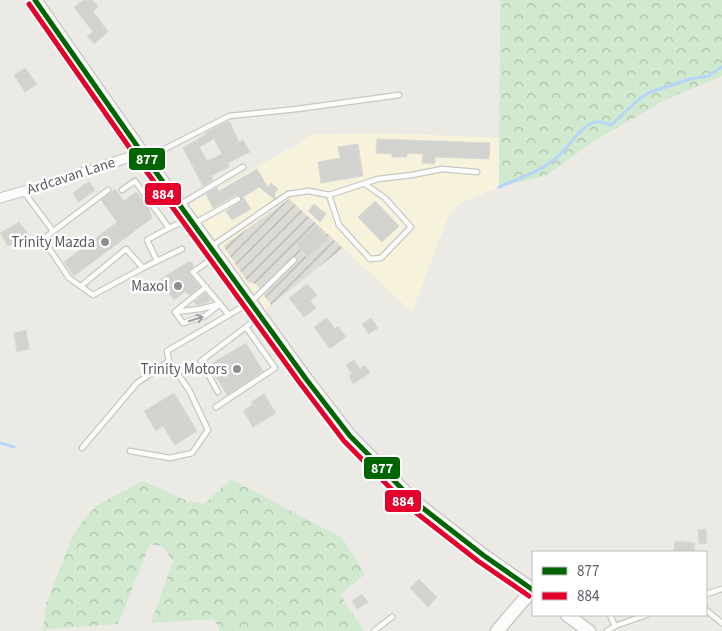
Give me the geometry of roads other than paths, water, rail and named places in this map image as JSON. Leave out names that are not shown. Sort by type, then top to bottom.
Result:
[{"type":"main road","points":[[34,0],[144,156],[350,436],[379,467],[431,515],[532,588]]},
{"type":"main road","points":[[497,631],[532,590]]},
{"type":"main road","points":[[568,616],[589,631]]},
{"type":"street","name":"Ardcavan Lane","points":[[0,198],[144,156]]},
{"type":"lane","points":[[144,156],[229,116],[399,95]]},
{"type":"lane","points":[[180,205],[243,166]]},
{"type":"lane","points":[[229,315],[193,272],[213,251],[288,194],[309,191],[329,195],[378,179],[442,169],[477,172]]},
{"type":"lane","points":[[122,190],[135,181],[170,228]]},
{"type":"lane","points":[[329,195],[339,225],[344,232],[370,259],[380,258],[411,227],[385,198],[365,184]]},
{"type":"lane","points":[[108,190],[43,239],[70,278],[93,294],[182,249]]},
{"type":"lane","points":[[24,191],[54,231]]},
{"type":"lane","points":[[157,261],[147,240],[238,199]]},
{"type":"lane","points":[[81,286],[126,249],[143,268]]},
{"type":"lane","points":[[130,451],[170,458],[192,453],[208,430],[189,390],[169,361],[168,351],[250,302],[294,260]]},
{"type":"lane","points":[[175,312],[206,288]]},
{"type":"lane","points":[[175,312],[200,310],[220,304]]},
{"type":"lane","points":[[175,312],[182,323],[205,316],[220,304]]},
{"type":"lane","points":[[218,392],[201,361],[260,316]]},
{"type":"lane","points":[[216,407],[275,368],[246,327]]},
{"type":"lane","points":[[82,448],[137,384],[169,361]]},
{"type":"lane","points":[[707,594],[722,589]]},
{"type":"lane","points":[[707,611],[722,623]]},
{"type":"lane","points":[[610,616],[615,626]]},
{"type":"lane","points":[[607,631],[615,626],[643,616]]},
{"type":"lane","points":[[374,631],[392,617]]},
{"type":"waterway","points":[[499,187],[549,164],[560,155],[582,130],[592,123],[599,122],[611,125],[648,93],[690,79],[708,76],[722,67]]},
{"type":"waterway","points":[[0,443],[14,447]]},
{"type":"place","name":"Trinity Mazda","points":[[105,242]]},
{"type":"place","name":"Maxol","points":[[178,286]]},
{"type":"place","name":"Trinity Motors","points":[[237,369]]}]
